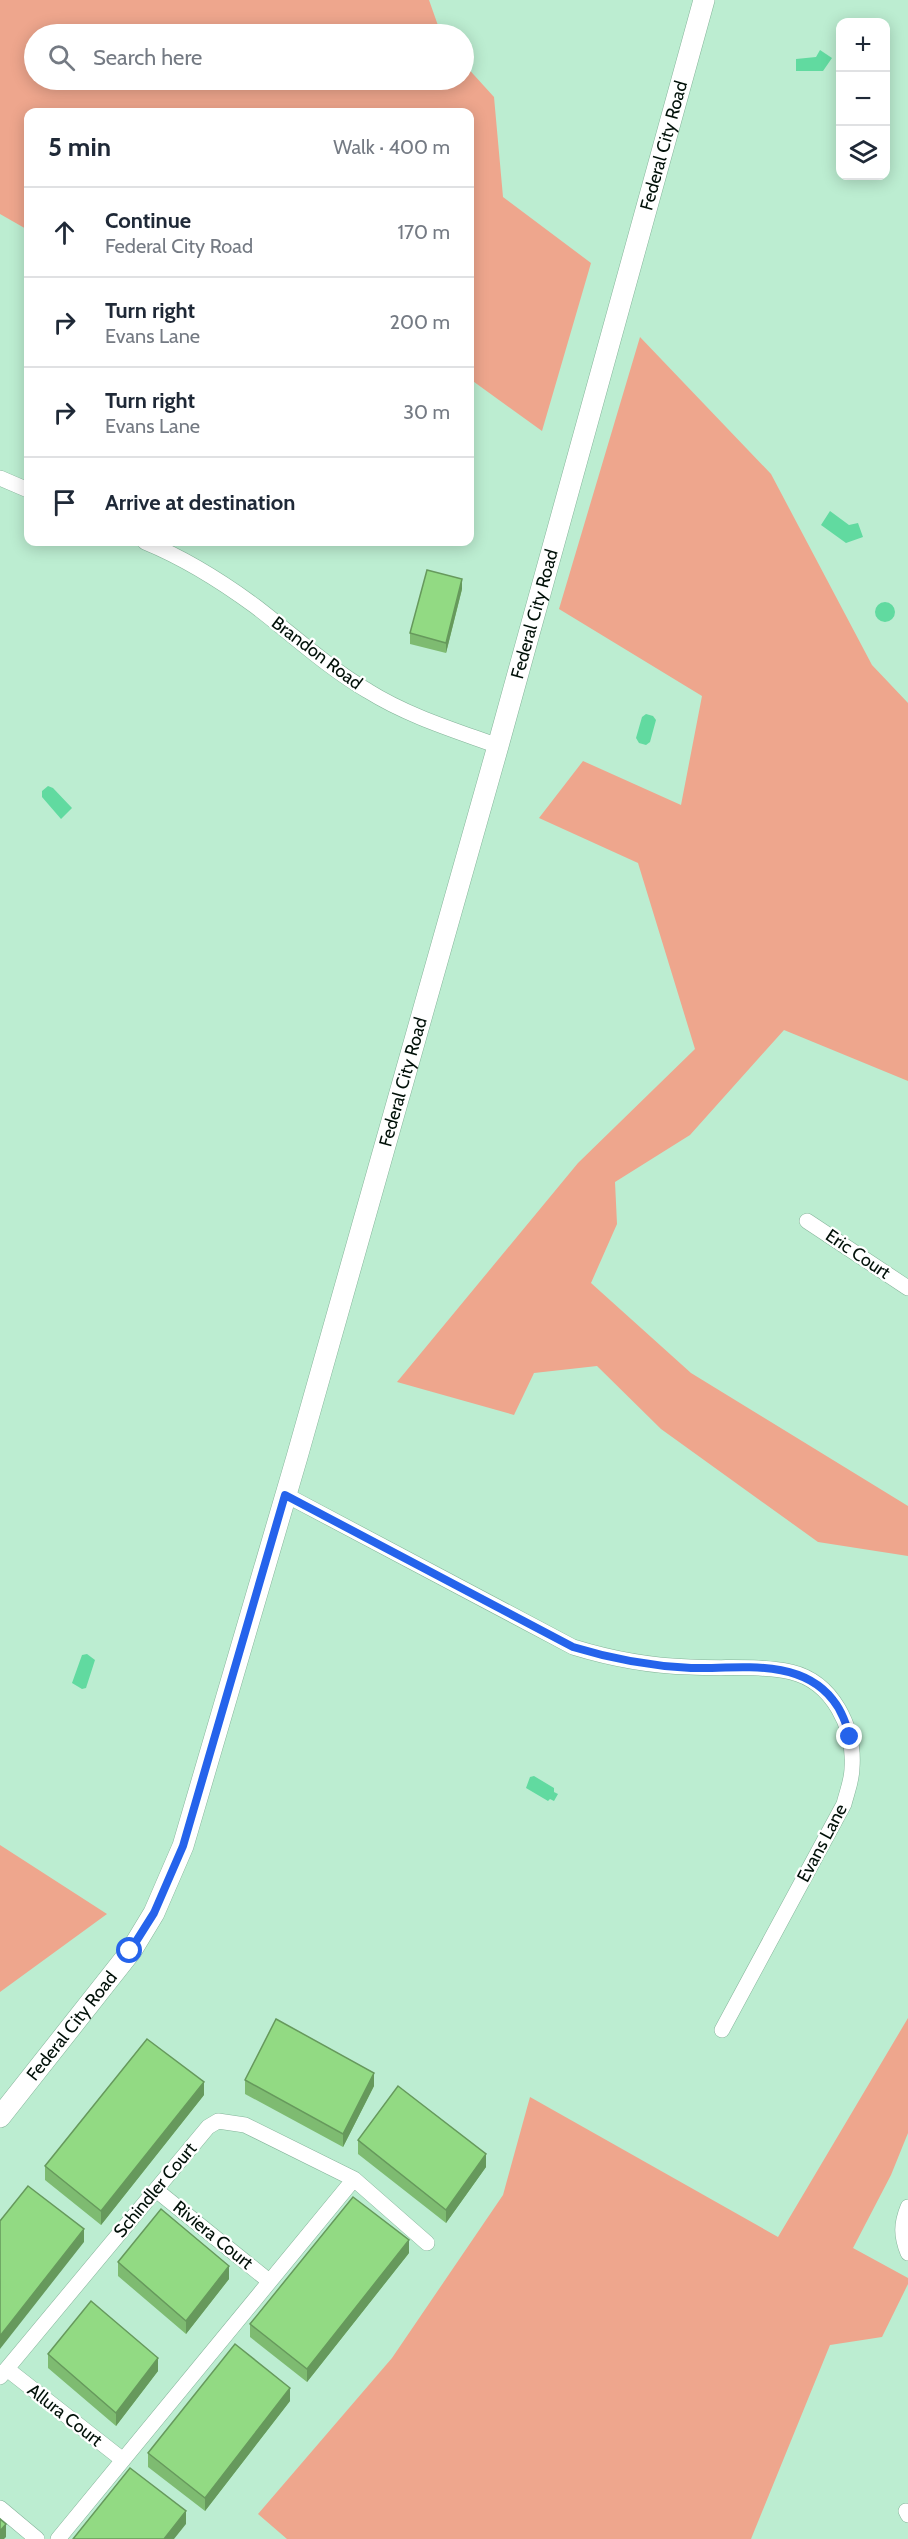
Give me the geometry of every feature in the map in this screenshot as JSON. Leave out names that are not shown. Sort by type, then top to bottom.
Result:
[{"type":"street","name":"Federal City Road","points":[[0,2117],[130,1951],[170,1880],[183,1846],[498,746],[704,0]]},
{"type":"street","points":[[0,478],[24,488]]},
{"type":"street","name":"Brandon Road","points":[[152,546],[218,581],[254,606],[327,664],[368,692],[413,715],[498,746]]},
{"type":"street","name":"Eric Court","points":[[807,1221],[908,1288]]},
{"type":"street","name":"Evans Lane","points":[[285,1495],[573,1647],[617,1660],[655,1665],[689,1668],[761,1668],[793,1672],[807,1678],[832,1699],[842,1713],[853,1754],[852,1771],[844,1804],[722,2030]]},
{"type":"street","name":"Schindler Court","points":[[3,2373],[208,2127],[218,2121],[245,2125],[354,2179],[427,2243]]},
{"type":"street","points":[[58,2539],[354,2179]]},
{"type":"street","name":"Riviera Court","points":[[156,2190],[270,2281]]},
{"type":"street","points":[[908,2207],[902,2225],[903,2240],[908,2253]]},
{"type":"street","name":"Allura Court","points":[[3,2373],[123,2460]]},
{"type":"street","points":[[0,2508],[37,2539]]},
{"type":"shaded area","points":[[0,0],[429,0],[437,24],[24,24],[24,90],[474,90],[474,75],[494,97],[503,197],[591,263],[542,431],[474,382],[474,108],[24,108],[24,228],[0,214]]},
{"type":"shaded area","points":[[820,50],[832,58],[823,71],[796,71],[796,59],[816,57]]},
{"type":"shaded area","points":[[640,337],[771,474],[872,665],[908,703],[908,1081],[784,1030],[690,1135],[615,1182],[617,1224],[591,1283],[691,1373],[908,1506],[908,1556],[818,1542],[661,1429],[597,1366],[534,1373],[514,1415],[397,1382],[578,1163],[695,1049],[638,863],[539,818],[583,761],[681,805],[702,696],[559,609]]},
{"type":"shaded area","points":[[830,511],[849,525],[858,523],[863,537],[846,543],[821,525]]},
{"type":"shaded area","points":[[885,602],[892,605],[895,612],[892,619],[885,622],[878,619],[875,612],[878,605]]},
{"type":"shaded area","points":[[646,714],[653,716],[656,720],[650,742],[646,745],[639,743],[636,738],[642,717]]},
{"type":"shaded area","points":[[48,786],[53,788],[72,808],[61,819],[42,797],[42,791]]},
{"type":"shaded area","points":[[87,1654],[95,1660],[86,1688],[82,1689],[72,1683],[82,1655]]},
{"type":"shaded area","points":[[534,1776],[554,1788],[554,1792],[558,1794],[554,1801],[550,1799],[548,1801],[526,1788],[530,1777]]},
{"type":"shaded area","points":[[0,1845],[107,1914],[0,1992]]},
{"type":"shaded area","points":[[908,2018],[908,2133],[891,2175],[853,2248],[908,2278],[908,2284],[882,2337],[830,2345],[751,2539],[287,2539],[258,2514],[392,2358],[503,2195],[530,2097],[778,2237]]},
{"type":"building","points":[[427,570],[462,579],[446,643],[410,633]]},
{"type":"building","points":[[276,2019],[374,2073],[343,2134],[245,2080]]},
{"type":"building","points":[[147,2039],[204,2082],[101,2211],[45,2166]]},
{"type":"building","points":[[398,2086],[486,2154],[446,2210],[358,2140]]},
{"type":"building","points":[[28,2186],[84,2229],[0,2336],[0,2221]]},
{"type":"building","points":[[353,2197],[409,2240],[307,2369],[250,2324]]},
{"type":"building","points":[[161,2209],[229,2266],[186,2321],[118,2262]]},
{"type":"building","points":[[91,2301],[158,2358],[116,2413],[48,2354]]},
{"type":"building","points":[[235,2344],[290,2388],[205,2498],[148,2453]]},
{"type":"building","points":[[130,2468],[186,2511],[164,2539],[73,2539]]},
{"type":"building","points":[[0,2519],[6,2524],[0,2531]]},
{"type":"route","points":[[130,1951],[154,1913],[183,1846],[285,1495],[573,1647],[617,1660],[655,1665],[689,1668],[761,1668],[793,1672],[807,1678],[832,1699],[842,1713],[850,1737]]}]
